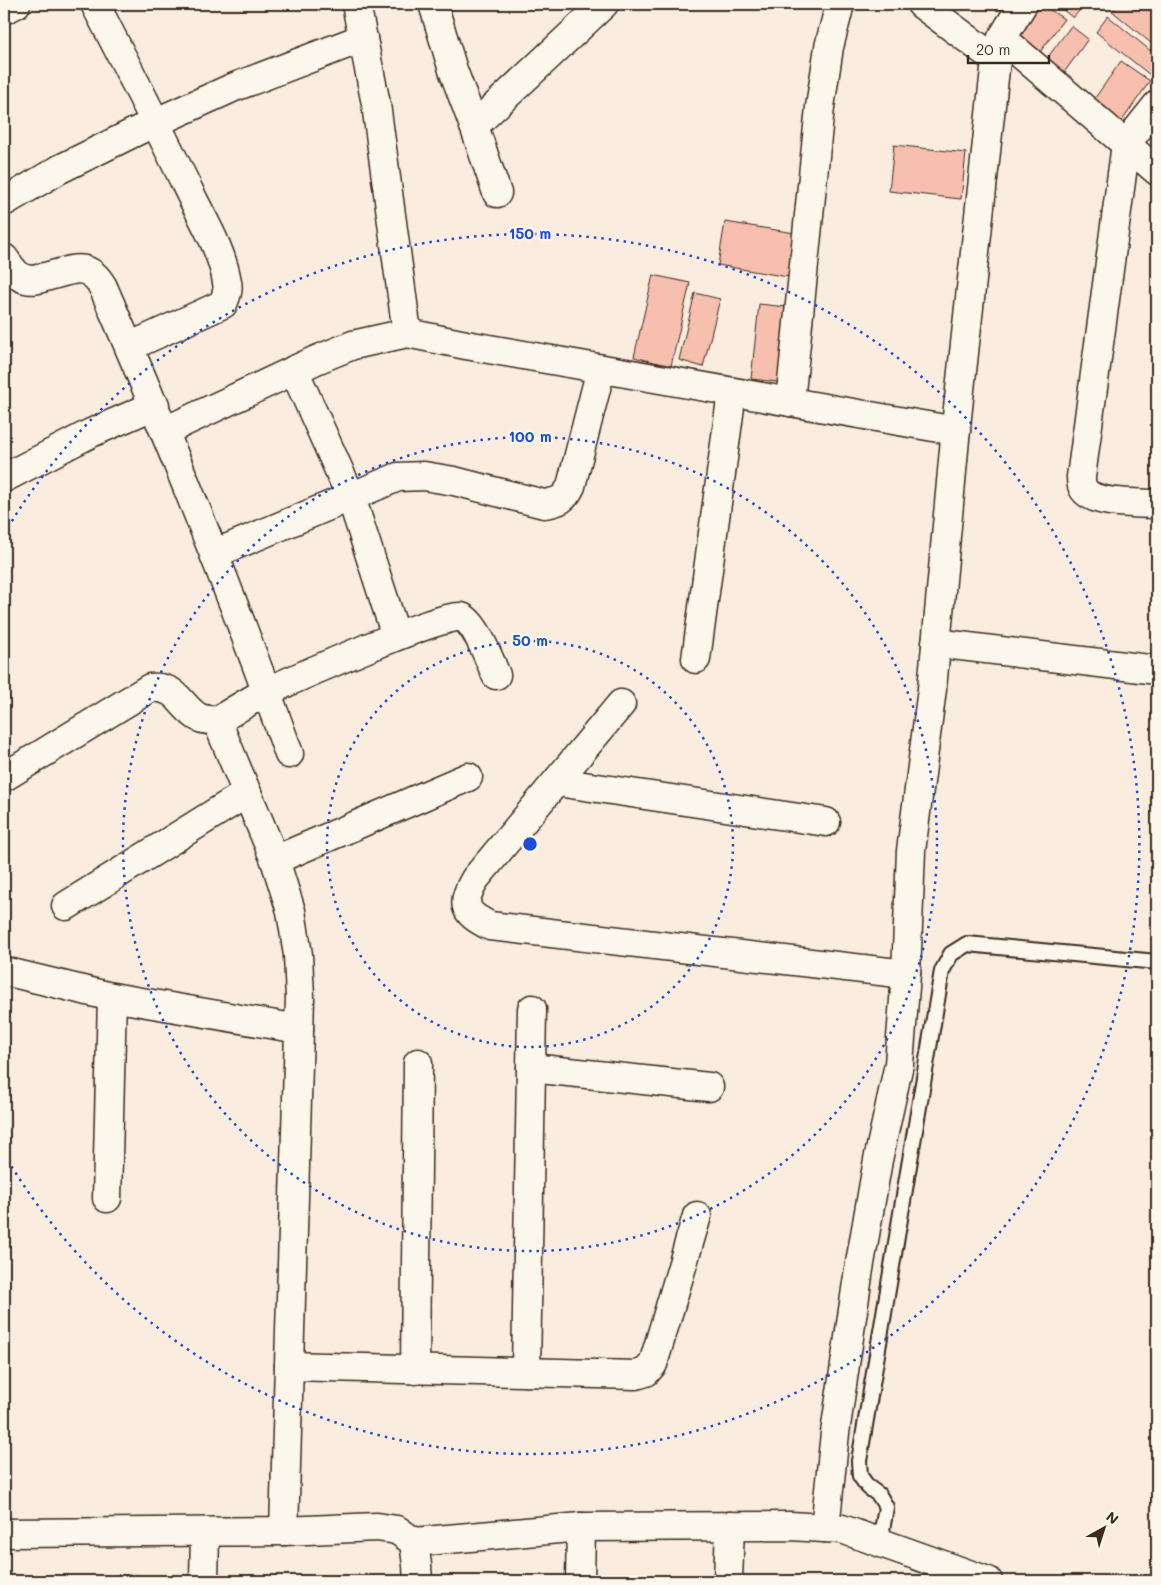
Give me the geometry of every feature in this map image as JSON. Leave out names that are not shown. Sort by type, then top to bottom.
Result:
[{"type":"street","points":[[4,10],[16,4]]},
{"type":"street","points":[[95,4],[156,123],[214,244],[228,283],[228,293],[223,304],[129,347]]},
{"type":"street","points":[[356,4],[376,104],[407,333]]},
{"type":"street","points":[[433,4],[453,70],[497,193]]},
{"type":"street","points":[[474,126],[604,4]]},
{"type":"street","points":[[790,402],[820,106],[829,47],[840,4]]},
{"type":"street","points":[[921,4],[999,49],[1126,144],[1157,171]]},
{"type":"street","points":[[825,1528],[835,1433],[860,1269],[878,1160],[899,1064],[906,974],[911,851],[936,643],[956,431],[999,49],[1023,4]]},
{"type":"street","points":[[4,202],[60,169],[139,130],[232,88],[363,38]]},
{"type":"street","points":[[1157,105],[1126,144],[1080,477],[1083,488],[1090,496],[1102,500],[1157,504]]},
{"type":"street","points":[[4,258],[16,273],[24,279],[33,280],[78,269],[88,270],[96,276],[103,287],[155,405],[267,692],[289,754]]},
{"type":"street","points":[[165,431],[294,370],[353,345],[407,333],[956,431]]},
{"type":"street","points":[[214,554],[398,477],[424,476],[454,481],[544,504],[556,502],[567,496],[572,486],[601,369]]},
{"type":"street","points":[[294,370],[351,497],[396,636]]},
{"type":"street","points":[[696,659],[732,392]]},
{"type":"street","points":[[4,478],[91,433],[155,405]]},
{"type":"street","points":[[4,777],[150,688],[161,686],[172,692],[199,718],[217,721],[267,692],[396,636],[448,618],[462,618],[472,625],[496,675]]},
{"type":"street","points":[[936,643],[1157,670]]},
{"type":"street","points":[[621,704],[475,879],[467,893],[466,906],[474,918],[490,926],[906,974]]},
{"type":"street","points":[[217,721],[275,860],[291,911],[298,955],[300,998],[284,1531]]},
{"type":"street","points":[[275,860],[468,777]]},
{"type":"street","points":[[557,782],[826,822]]},
{"type":"street","points":[[66,906],[247,793]]},
{"type":"street","points":[[4,971],[112,997],[299,1029]]},
{"type":"street","points":[[107,1198],[112,997]]},
{"type":"street","points":[[526,1372],[532,1009]]},
{"type":"street","points":[[415,1370],[418,1063]]},
{"type":"street","points":[[531,1068],[709,1087]]},
{"type":"street","points":[[289,1366],[636,1375],[646,1372],[653,1364],[698,1216]]},
{"type":"street","points":[[4,1533],[284,1531],[377,1527],[397,1530],[414,1542],[581,1526],[825,1528],[842,1529],[988,1581]]},
{"type":"street","points":[[580,1581],[581,1526]]},
{"type":"street","points":[[728,1581],[730,1526]]},
{"type":"street","points":[[204,1581],[205,1532]]},
{"type":"street","points":[[414,1542],[418,1581]]},
{"type":"lane","points":[[880,1542],[886,1507],[879,1495],[860,1476],[859,1460],[942,971],[951,954],[967,944],[1157,962]]},
{"type":"building","points":[[1041,4],[1064,19],[1040,52],[1018,35]]},
{"type":"building","points":[[1056,4],[1085,4],[1073,18]]},
{"type":"building","points":[[1118,4],[1147,4],[1157,12],[1157,48],[1112,11]]},
{"type":"building","points":[[1108,16],[1157,56],[1157,76],[1155,79],[1096,32]]},
{"type":"building","points":[[1071,26],[1088,39],[1063,74],[1045,61]]},
{"type":"building","points":[[1121,61],[1150,81],[1119,125],[1090,105]]},
{"type":"building","points":[[894,145],[966,153],[961,199],[889,191]]},
{"type":"building","points":[[725,222],[795,233],[788,277],[718,265]]},
{"type":"building","points":[[653,275],[690,283],[671,366],[634,357]]},
{"type":"building","points":[[695,293],[720,299],[703,367],[679,360]]},
{"type":"building","points":[[759,304],[795,308],[786,383],[751,379]]},
{"type":"building","points":[[133,1575],[196,1578],[195,1581],[133,1581]]}]
